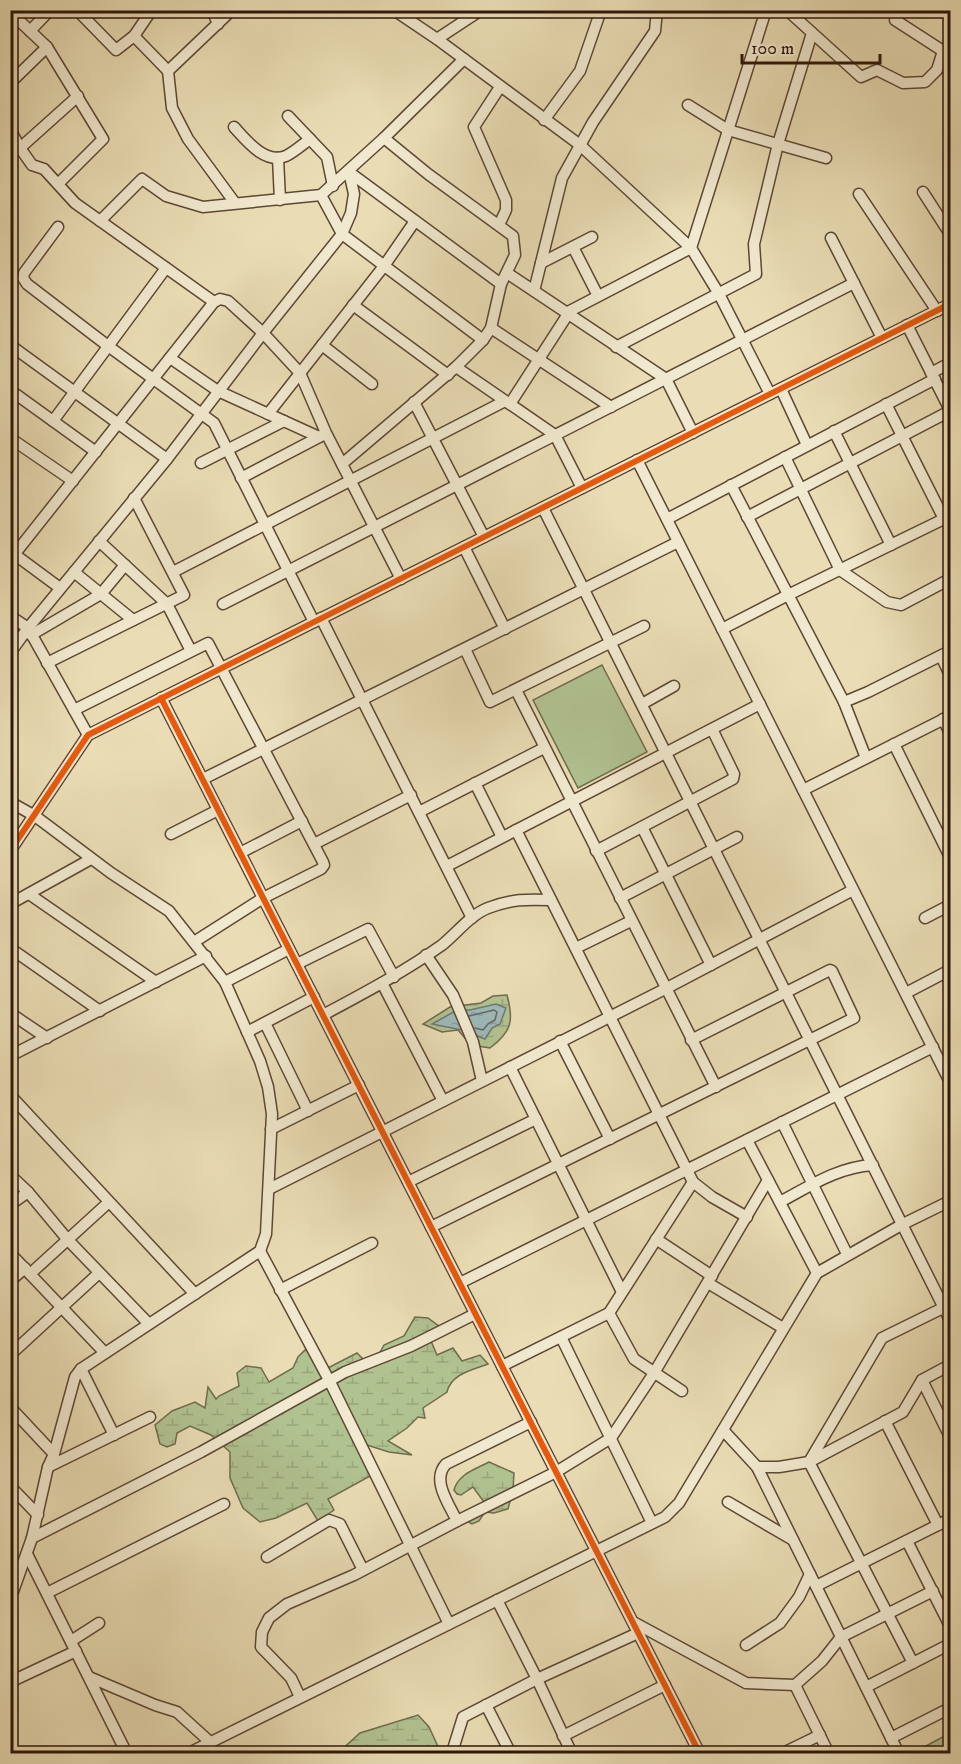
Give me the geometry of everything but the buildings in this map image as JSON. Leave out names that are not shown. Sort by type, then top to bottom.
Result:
[{"type":"street","points":[[30,31],[50,10]]},
{"type":"street","points":[[77,10],[116,50],[134,36],[149,14]]},
{"type":"street","points":[[213,10],[218,24]]},
{"type":"street","points":[[168,71],[232,10]]},
{"type":"street","points":[[394,10],[580,145],[691,248],[719,294],[770,394]]},
{"type":"street","points":[[437,39],[481,10]]},
{"type":"street","points":[[544,120],[580,71],[601,10]]},
{"type":"street","points":[[534,291],[562,178],[624,75],[646,47],[655,31],[657,10]]},
{"type":"street","points":[[172,572],[433,438],[508,403],[539,360],[567,314],[691,248],[766,10]]},
{"type":"street","points":[[787,10],[861,77],[877,70],[903,83],[925,82],[937,70],[947,53],[895,20],[901,10]]},
{"type":"street","points":[[10,12],[47,47],[103,139],[58,184]]},
{"type":"street","points":[[616,347],[756,274],[754,244],[777,144],[812,33]]},
{"type":"street","points":[[134,36],[168,71],[172,108],[188,139],[235,203]]},
{"type":"street","points":[[10,83],[47,47]]},
{"type":"street","points":[[100,221],[142,180],[166,196],[203,207],[321,195],[349,172],[464,59]]},
{"type":"street","points":[[499,225],[506,210],[506,200],[474,127],[500,87]]},
{"type":"street","points":[[20,148],[78,96]]},
{"type":"street","points":[[688,105],[728,130],[826,158]]},
{"type":"street","points":[[288,116],[327,157],[333,186]]},
{"type":"street","points":[[234,127],[263,154],[278,158],[286,156],[310,139]]},
{"type":"street","points":[[10,129],[32,165],[44,169],[75,203],[214,302]]},
{"type":"street","points":[[342,464],[452,371],[483,340],[491,328],[501,284],[516,255],[513,236],[428,174],[384,138]]},
{"type":"street","points":[[278,158],[280,200]]},
{"type":"street","points":[[349,172],[501,284]]},
{"type":"street","points":[[10,653],[60,588],[167,459],[342,234],[351,213],[354,194],[349,172]]},
{"type":"street","points":[[923,192],[951,234]]},
{"type":"street","points":[[859,194],[937,311]]},
{"type":"street","points":[[321,195],[342,234],[483,340]]},
{"type":"street","points":[[268,414],[384,266],[415,220]]},
{"type":"street","points":[[58,227],[24,273],[23,278],[27,284],[108,346],[214,423],[289,571],[362,699],[472,918]]},
{"type":"street","points":[[541,263],[592,237]]},
{"type":"street","points":[[831,238],[882,338]]},
{"type":"street","points":[[573,247],[598,296]]},
{"type":"street","points":[[53,421],[165,268]]},
{"type":"street","points":[[507,273],[666,380],[693,433]]},
{"type":"street","points":[[223,604],[854,283]]},
{"type":"street","points":[[60,588],[12,555],[214,302],[220,299],[228,301],[263,333],[300,373],[323,435],[342,464],[401,579]]},
{"type":"street","points":[[10,851],[88,735],[951,304]]},
{"type":"street","points":[[353,305],[452,371],[508,403],[555,435],[582,488]]},
{"type":"street","points":[[747,517],[951,411],[907,326]]},
{"type":"street","points":[[491,328],[611,407]]},
{"type":"street","points":[[322,345],[372,384]]},
{"type":"street","points":[[12,348],[167,459]]},
{"type":"street","points":[[170,358],[218,391],[284,421],[323,435]]},
{"type":"street","points":[[667,519],[886,404],[951,363]]},
{"type":"street","points":[[781,389],[807,445]]},
{"type":"street","points":[[10,390],[96,452]]},
{"type":"street","points":[[414,402],[484,537]]},
{"type":"street","points":[[722,629],[947,517],[886,404]]},
{"type":"street","points":[[201,463],[284,421]]},
{"type":"street","points":[[834,431],[891,545]]},
{"type":"street","points":[[241,478],[323,435]]},
{"type":"street","points":[[10,438],[73,481]]},
{"type":"street","points":[[785,457],[840,570],[887,603],[901,605],[951,579]]},
{"type":"street","points":[[637,460],[951,1082]]},
{"type":"street","points":[[731,485],[844,702],[866,758]]},
{"type":"street","points":[[47,663],[184,595],[134,498]]},
{"type":"street","points":[[543,508],[837,1095],[947,1306],[951,1320]]},
{"type":"street","points":[[99,542],[167,604],[191,651]]},
{"type":"street","points":[[202,779],[678,542]]},
{"type":"street","points":[[464,547],[505,629]]},
{"type":"street","points":[[29,631],[101,594],[125,565]]},
{"type":"street","points":[[74,572],[134,620]]},
{"type":"street","points":[[10,616],[29,631],[88,735]]},
{"type":"street","points":[[465,649],[490,702],[644,626]]},
{"type":"street","points":[[74,710],[208,643],[314,844],[324,866],[263,898],[194,942]]},
{"type":"street","points":[[844,702],[946,653],[951,675]]},
{"type":"street","points":[[642,704],[675,686]]},
{"type":"street","points":[[516,690],[716,1087]]},
{"type":"street","points":[[161,698],[700,1754]]},
{"type":"street","points":[[447,866],[760,704]]},
{"type":"street","points":[[803,790],[947,718],[951,733]]},
{"type":"street","points":[[596,851],[734,779],[734,774],[711,729]]},
{"type":"street","points":[[894,744],[946,839],[951,857]]},
{"type":"street","points":[[419,812],[544,748]]},
{"type":"street","points":[[475,783],[502,837]]},
{"type":"street","points":[[314,844],[411,795]]},
{"type":"street","points":[[10,802],[35,816],[91,859],[169,911],[225,982],[260,1061],[268,1087],[272,1114],[266,1234],[260,1251],[81,1369],[71,1385],[54,1454],[48,1467],[32,1538],[10,1600]]},
{"type":"street","points":[[171,834],[218,810]]},
{"type":"street","points":[[240,853],[302,821]]},
{"type":"street","points":[[642,827],[711,965]]},
{"type":"street","points":[[516,830],[693,1182],[712,1197],[747,1216]]},
{"type":"street","points":[[620,898],[737,837]]},
{"type":"street","points":[[13,899],[29,894],[91,859]]},
{"type":"street","points":[[268,1189],[665,989],[853,890]]},
{"type":"street","points":[[29,894],[156,982]]},
{"type":"street","points":[[323,1015],[394,977],[444,943],[485,909],[515,899],[551,900]]},
{"type":"street","points":[[925,918],[951,905]]},
{"type":"street","points":[[576,948],[631,921]]},
{"type":"street","points":[[297,964],[368,929],[394,977]]},
{"type":"street","points":[[10,948],[100,1011]]},
{"type":"street","points":[[225,982],[290,950]]},
{"type":"street","points":[[426,955],[457,1004],[473,1042],[482,1081]]},
{"type":"street","points":[[10,1056],[206,957]]},
{"type":"street","points":[[431,1227],[854,1018],[832,971],[826,970],[691,1040]]},
{"type":"street","points":[[906,993],[951,970]]},
{"type":"street","points":[[382,983],[443,1101]]},
{"type":"street","points":[[248,1032],[314,997]]},
{"type":"street","points":[[10,1013],[47,1038]]},
{"type":"street","points":[[265,1023],[308,1111]]},
{"type":"street","points":[[560,1041],[610,1139]]},
{"type":"street","points":[[460,1283],[933,1047]]},
{"type":"street","points":[[510,1067],[622,1292]]},
{"type":"street","points":[[271,1129],[359,1085]]},
{"type":"street","points":[[10,1095],[195,1294]]},
{"type":"street","points":[[408,1182],[536,1119]]},
{"type":"street","points":[[782,1122],[848,1254]]},
{"type":"street","points":[[747,1140],[817,1273]]},
{"type":"street","points":[[780,1202],[847,1168],[873,1165]]},
{"type":"street","points":[[10,1175],[28,1192],[68,1240],[149,1324]]},
{"type":"street","points":[[300,1697],[291,1678],[261,1647],[262,1632],[269,1618],[287,1604],[363,1570],[556,1472],[611,1438],[654,1373],[768,1180]]},
{"type":"street","points":[[502,1366],[609,1313],[693,1182]]},
{"type":"street","points":[[10,1205],[28,1192]]},
{"type":"street","points":[[189,1753],[665,1517],[679,1503],[817,1273],[903,1224],[951,1201]]},
{"type":"street","points":[[10,1281],[28,1271],[68,1240],[110,1202]]},
{"type":"street","points":[[656,1239],[783,1328]]},
{"type":"street","points":[[280,1290],[372,1243]]},
{"type":"street","points":[[260,1251],[330,1382],[449,1624]]},
{"type":"street","points":[[10,1253],[105,1353]]},
{"type":"street","points":[[12,1350],[99,1273]]},
{"type":"street","points":[[809,1462],[882,1338],[947,1306]]},
{"type":"street","points":[[609,1313],[634,1359],[682,1391]]},
{"type":"street","points":[[32,1538],[201,1452],[345,1372],[411,1346],[475,1314]]},
{"type":"street","points":[[561,1337],[652,1523]]},
{"type":"street","points":[[757,1467],[779,1467],[809,1462],[903,1412],[922,1380],[951,1365]]},
{"type":"street","points":[[81,1369],[114,1435]]},
{"type":"street","points":[[922,1380],[951,1437]]},
{"type":"street","points":[[10,1407],[54,1454]]},
{"type":"street","points":[[48,1467],[150,1417]]},
{"type":"street","points":[[885,1421],[938,1526]]},
{"type":"street","points":[[457,1521],[439,1480],[441,1470],[446,1464],[531,1422]]},
{"type":"street","points":[[723,1430],[757,1467],[899,1754]]},
{"type":"street","points":[[809,1462],[913,1663]]},
{"type":"street","points":[[10,1486],[38,1515]]},
{"type":"street","points":[[728,1502],[793,1540]]},
{"type":"street","points":[[47,1593],[224,1504]]},
{"type":"street","points":[[816,1586],[951,1519]]},
{"type":"street","points":[[267,1557],[329,1520],[335,1520],[340,1524],[363,1570]]},
{"type":"street","points":[[907,1541],[951,1626]]},
{"type":"street","points":[[27,1554],[127,1754]]},
{"type":"street","points":[[746,1645],[780,1623],[799,1596],[810,1574]]},
{"type":"street","points":[[633,1622],[746,1683],[795,1685],[822,1661],[841,1636],[933,1592]]},
{"type":"street","points":[[497,1600],[572,1754]]},
{"type":"street","points":[[10,1682],[74,1646],[99,1623]]},
{"type":"street","points":[[455,1754],[454,1746],[464,1717],[537,1679],[639,1633]]},
{"type":"street","points":[[866,1687],[951,1644]]},
{"type":"street","points":[[89,1677],[177,1712],[210,1742]]},
{"type":"street","points":[[563,1736],[665,1685]]},
{"type":"street","points":[[795,1685],[829,1754]]},
{"type":"street","points":[[486,1705],[511,1754]]},
{"type":"street","points":[[891,1738],[951,1708]]},
{"type":"street","points":[[781,1754],[820,1735]]},
{"type":"green space","points":[[602,665],[647,752],[578,788],[533,700]]},
{"type":"green space","points":[[507,995],[510,1012],[509,1025],[503,1036],[490,1048],[471,1045],[458,1030],[442,1032],[423,1024],[450,1007],[481,1003],[493,996]]},
{"type":"green space","points":[[415,1317],[428,1318],[440,1327],[431,1341],[437,1355],[453,1348],[462,1361],[480,1355],[488,1364],[458,1377],[449,1386],[447,1392],[423,1408],[425,1418],[418,1417],[388,1441],[412,1455],[389,1452],[367,1445],[381,1475],[386,1496],[370,1476],[328,1499],[334,1510],[318,1521],[307,1503],[276,1518],[260,1522],[243,1508],[230,1478],[230,1452],[211,1435],[190,1426],[177,1433],[175,1444],[167,1447],[160,1444],[155,1425],[172,1411],[195,1402],[205,1408],[208,1387],[216,1399],[239,1386],[237,1373],[246,1366],[261,1368],[269,1382],[293,1368],[298,1357],[307,1348],[324,1370],[357,1353],[366,1362],[378,1356],[384,1345],[404,1336]]},
{"type":"green space","points":[[489,1462],[514,1473],[513,1490],[508,1509],[494,1513],[485,1512],[479,1521],[472,1524],[463,1519],[479,1509],[484,1502],[473,1487],[461,1495],[454,1490],[463,1476]]},
{"type":"green space","points":[[418,1715],[429,1727],[441,1753],[338,1753],[360,1733]]},
{"type":"green space","points":[[950,1733],[950,1753],[913,1753]]},
{"type":"water","points":[[496,1004],[506,1008],[500,1024],[492,1028],[485,1039],[462,1030],[432,1024],[457,1010],[470,1010]]},
{"type":"cycle path","points":[[10,851],[88,735],[950,304]]},
{"type":"cycle path","points":[[161,698],[700,1754]]}]
